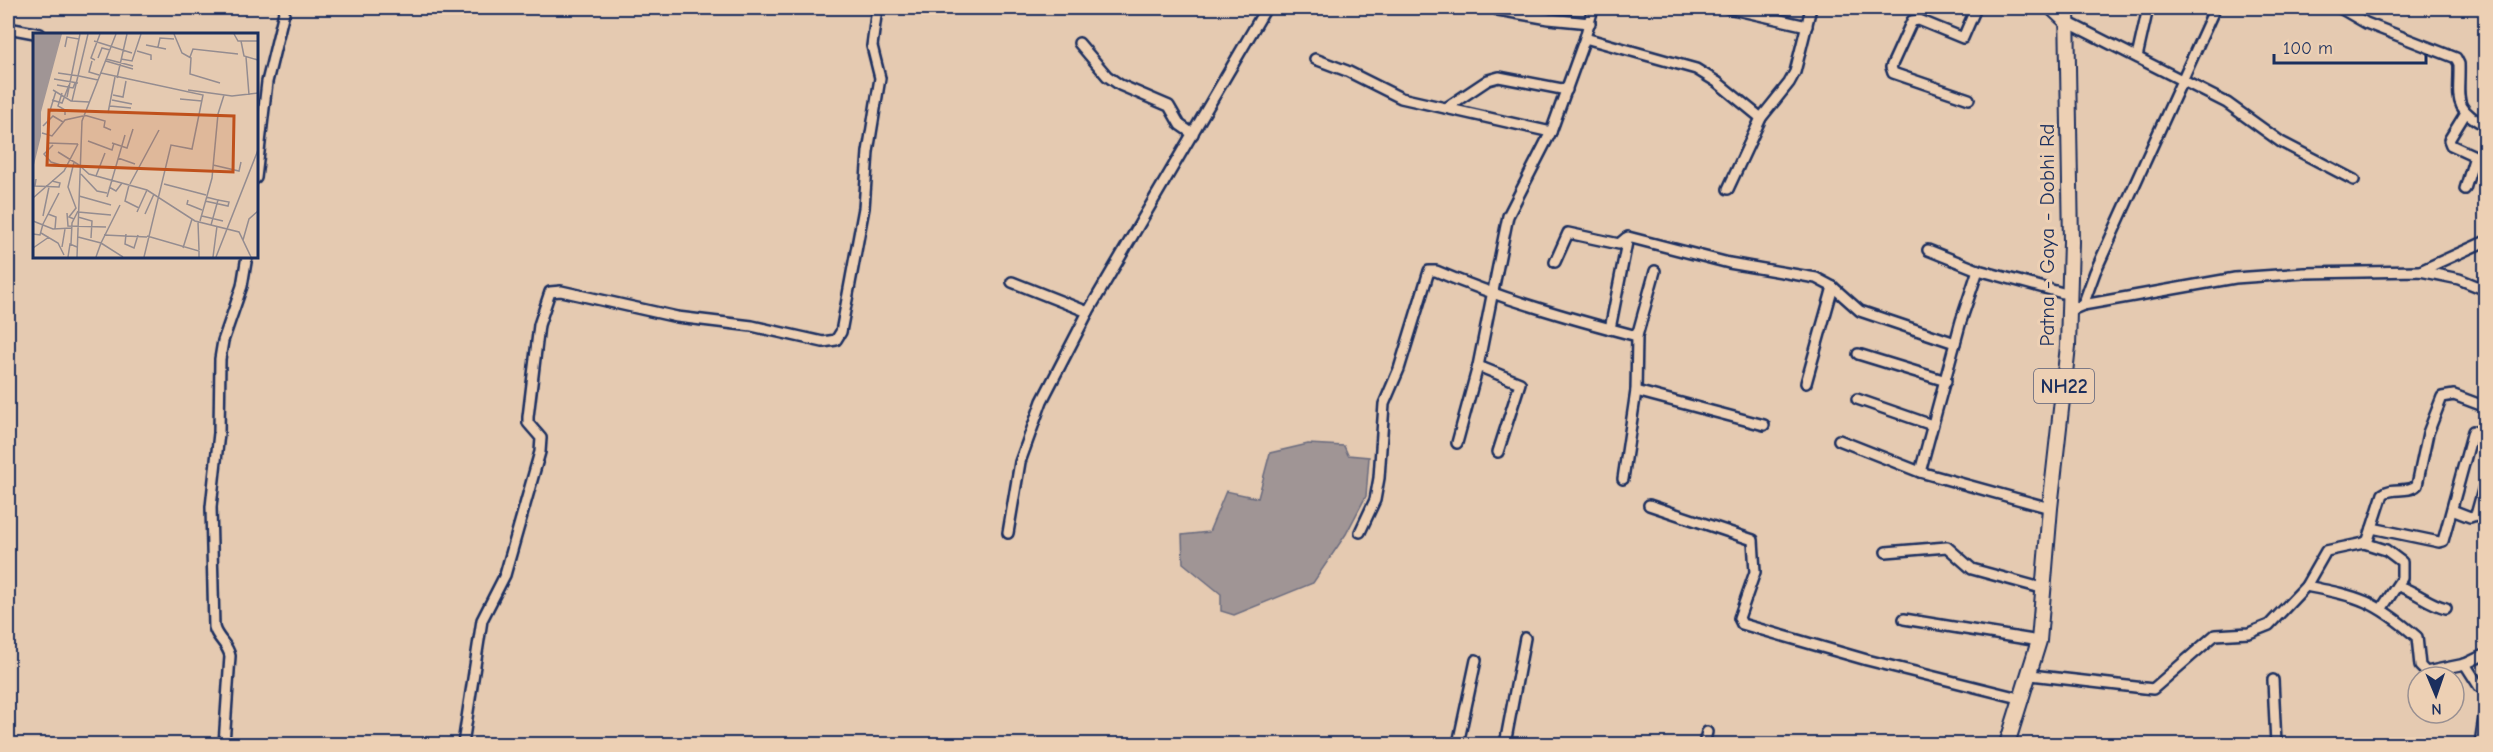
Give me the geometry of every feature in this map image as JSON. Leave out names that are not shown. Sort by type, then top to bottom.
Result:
[{"type":"main road","points":[[2052,8],[2067,22]]},
{"type":"main road","name":"Patna - Gaya - Dobhi Rd","points":[[2007,744],[2031,675],[2039,641],[2050,508],[2065,380],[2070,295],[2067,8]]},
{"type":"street","points":[[258,158],[267,82],[285,8]]},
{"type":"street","points":[[463,744],[482,620],[505,574],[540,452],[541,438],[530,426],[528,417],[539,325],[550,291],[561,291],[677,316],[752,326],[824,342],[836,340],[841,332],[864,208],[868,152],[880,78],[872,46],[877,8]]},
{"type":"street","points":[[1008,533],[1020,462],[1042,401],[1088,312],[1266,8]]},
{"type":"street","points":[[1457,442],[1478,366],[1508,216],[1551,132],[1568,90],[1593,8]]},
{"type":"street","points":[[1728,8],[1807,26]]},
{"type":"street","points":[[1728,189],[1761,118],[1790,83],[1811,8]]},
{"type":"street","points":[[1969,99],[1893,73],[1892,68],[1912,21],[1919,20],[1963,38],[1976,8]]},
{"type":"street","points":[[2137,57],[2148,8]]},
{"type":"street","points":[[2083,305],[2095,272],[2215,8]]},
{"type":"street","points":[[2340,8],[2366,23],[2456,58],[2459,64],[2459,99],[2465,114],[2486,126]]},
{"type":"street","points":[[1498,10],[1590,23]]},
{"type":"street","points":[[2067,22],[2236,108],[2281,142],[2354,180]]},
{"type":"street","points":[[8,28],[35,33]]},
{"type":"street","points":[[1585,38],[1696,69],[1717,82],[1761,118]]},
{"type":"street","points":[[1079,43],[1107,76],[1120,85],[1169,106],[1180,125],[1193,134]]},
{"type":"street","points":[[1316,59],[1347,71],[1391,94],[1551,132]]},
{"type":"street","points":[[1446,108],[1488,80],[1499,77],[1568,90]]},
{"type":"street","points":[[258,80],[267,82]]},
{"type":"street","points":[[2465,114],[2449,140],[2451,145],[2475,156],[2465,189]]},
{"type":"street","points":[[1555,262],[1568,234],[1619,244],[1630,237],[1729,263],[1816,278],[1833,287],[1860,311],[1955,343]]},
{"type":"street","points":[[1610,329],[1626,238]]},
{"type":"street","points":[[2420,271],[2486,241]]},
{"type":"street","points":[[1928,250],[1978,270],[2070,295]]},
{"type":"street","points":[[224,744],[230,656],[228,647],[216,634],[214,627],[211,507],[219,433],[220,359],[223,341],[242,286],[247,258]]},
{"type":"street","points":[[1920,472],[1955,343],[1978,270]]},
{"type":"street","points":[[1360,532],[1375,500],[1379,478],[1384,404],[1399,369],[1429,271],[1436,271],[1491,294],[1637,336]]},
{"type":"street","points":[[1623,479],[1636,391],[1637,336],[1655,271]]},
{"type":"street","points":[[2069,310],[2083,305],[2235,278],[2420,271],[2459,279],[2486,290]]},
{"type":"street","points":[[1012,282],[1088,312]]},
{"type":"street","points":[[1806,383],[1833,287]]},
{"type":"street","points":[[1858,354],[1946,381]]},
{"type":"street","points":[[1478,366],[1520,383],[1498,452]]},
{"type":"street","points":[[1636,391],[1764,425]]},
{"type":"street","points":[[2364,543],[2372,528],[2383,494],[2388,490],[2409,489],[2417,485],[2428,433],[2442,397],[2454,395],[2486,407]]},
{"type":"street","points":[[1857,399],[1932,425]]},
{"type":"street","points":[[2372,528],[2442,542],[2473,431]]},
{"type":"street","points":[[1839,440],[1920,472],[2050,508]]},
{"type":"street","points":[[2452,510],[2470,517],[2476,515],[2486,479]]},
{"type":"street","points":[[1649,505],[1753,540],[1756,566],[1739,618],[1742,624],[1867,660],[2023,699]]},
{"type":"street","points":[[2031,675],[2153,689],[2215,635],[2248,633],[2269,625],[2306,586],[2326,551],[2364,543],[2386,550],[2402,562],[2404,571],[2398,586],[2382,608]]},
{"type":"street","points":[[1887,552],[1947,547],[1972,568],[2045,589]]},
{"type":"street","points":[[2306,586],[2353,596],[2382,608],[2417,637],[2422,670],[2430,672],[2465,664],[2486,654]]},
{"type":"street","points":[[2398,586],[2415,592],[2432,605],[2446,608]]},
{"type":"street","points":[[1904,619],[2039,641]]},
{"type":"street","points":[[1505,744],[1525,638]]},
{"type":"street","points":[[1458,744],[1476,660]]},
{"type":"street","points":[[2465,664],[2479,686],[2486,691]]},
{"type":"street","points":[[2273,680],[2276,744]]},
{"type":"street","points":[[2480,744],[2486,704]]},
{"type":"street","points":[[1704,744],[1707,732]]},
{"type":"shaded area","points":[[1308,444],[1344,446],[1348,455],[1369,457],[1366,496],[1346,534],[1313,583],[1234,615],[1221,611],[1221,594],[1183,563],[1182,535],[1209,532],[1226,491],[1258,498],[1270,453]]}]
